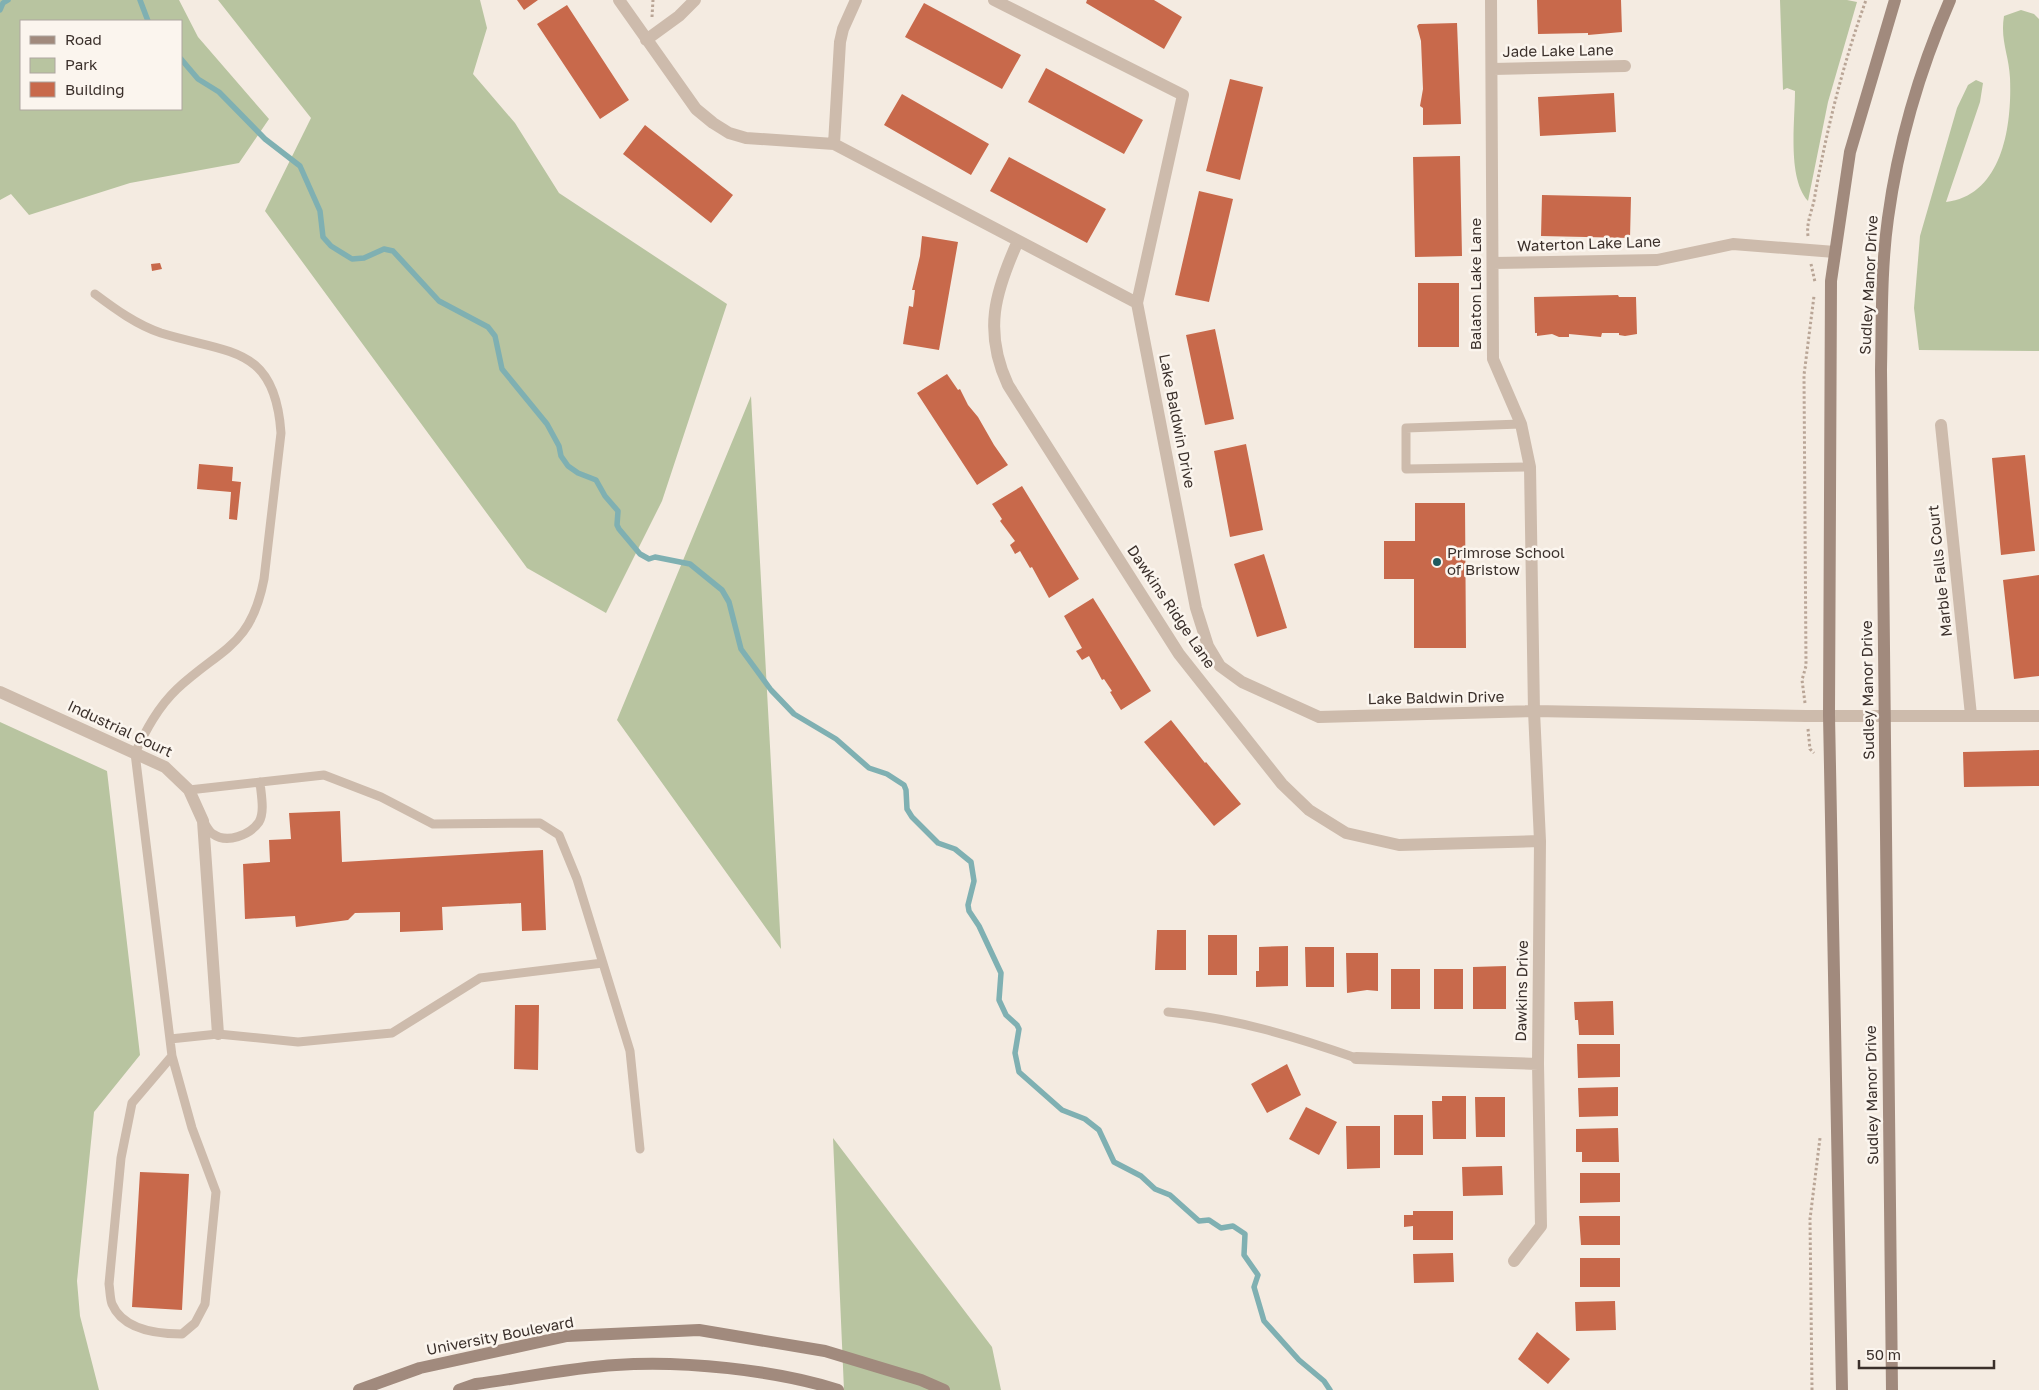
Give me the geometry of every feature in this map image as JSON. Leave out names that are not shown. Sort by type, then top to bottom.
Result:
[{"type":"main road","points":[[1842,1390],[1828,716],[1831,281],[1850,152],[1895,0]]},
{"type":"main road","name":"Sudley Manor Drive","points":[[1892,1390],[1881,370],[1888,219],[1909,114],[1938,27],[1950,0]]},
{"type":"main road","name":"University Boulevard","points":[[358,1390],[420,1368],[567,1336],[699,1330],[825,1351],[921,1380],[944,1390]]},
{"type":"main road","points":[[460,1390],[476,1384],[616,1364],[678,1365],[760,1373],[820,1384],[838,1390]]},
{"type":"street","points":[[619,0],[696,109],[729,133],[766,141],[834,144],[1137,303]]},
{"type":"street","points":[[646,40],[679,16],[695,0]]},
{"type":"street","points":[[834,144],[840,42],[843,29],[856,0]]},
{"type":"street","name":"Lake Baldwin Drive","points":[[994,0],[1183,95],[1137,303],[1196,608],[1208,646],[1220,666],[1242,682],[1319,717],[1534,711],[1828,716],[2039,716]]},
{"type":"street","name":"Balaton Lake Lane","points":[[1491,0],[1493,69],[1493,359],[1521,424],[1530,467],[1534,711]]},
{"type":"street","name":"Jade Lake Lane","points":[[1493,69],[1624,66]]},
{"type":"street","name":"Dawkins Ridge Lane","points":[[1018,241],[1001,278],[996,297],[994,322],[996,352],[1008,385],[1179,654],[1282,784],[1326,822],[1346,833],[1383,843],[1399,845],[1540,842]]},
{"type":"street","name":"Waterton Lake Lane","points":[[1493,263],[1657,260],[1733,244],[1836,252]]},
{"type":"street","name":"Marble Falls Court","points":[[1941,424],[1971,715]]},
{"type":"street","name":"Industrial Court","points":[[0,692],[165,767],[190,790],[203,821],[218,1034]]},
{"type":"street","name":"Dawkins Drive","points":[[1514,1262],[1541,1226],[1538,1064],[1540,842],[1534,711]]},
{"type":"street","points":[[1356,1058],[1538,1064]]},
{"type":"lane","points":[[95,294],[136,322],[159,332],[234,352],[254,362],[265,374],[274,392],[280,412],[281,433],[264,579],[261,596],[251,621],[229,649],[177,689],[166,701],[150,723],[135,753],[172,1056],[192,1128],[216,1192],[205,1304],[195,1323],[182,1334],[150,1332],[123,1319],[112,1304],[109,1284],[121,1158],[132,1104],[172,1056]]},
{"type":"lane","points":[[1521,424],[1406,428],[1406,469],[1530,467]]},
{"type":"lane","points":[[190,790],[324,775],[381,797],[432,824],[540,823],[559,835],[570,858],[630,1051],[640,1149]]},
{"type":"lane","name":"Industrial Court","points":[[203,821],[212,834],[222,838],[240,837],[252,829],[260,821],[262,810],[260,782]]},
{"type":"lane","points":[[170,1039],[218,1034],[298,1042],[392,1033],[480,978],[603,963]]},
{"type":"lane","points":[[1168,1012],[1208,1016],[1298,1037],[1356,1058]]},
{"type":"path","points":[[1813,210],[1823,149],[1846,56],[1866,0]]},
{"type":"path","points":[[1802,680],[1806,666],[1804,375],[1816,283]]},
{"type":"path","points":[[1812,1390],[1810,1219],[1821,1136]]},
{"type":"green space","points":[[0,0],[179,0],[198,37],[269,119],[239,163],[130,183],[29,215],[11,194],[0,200]]},
{"type":"green space","points":[[218,0],[480,0],[487,28],[473,74],[515,123],[559,193],[727,304],[662,501],[606,613],[527,568],[265,211],[311,118]]},
{"type":"green space","points":[[1780,0],[1847,0],[1857,2],[1828,102],[1808,201],[1801,191],[1795,164],[1795,91],[1787,88],[1783,90]]},
{"type":"green space","points":[[2021,10],[2034,14],[2039,19],[2039,351],[1919,350],[1914,308],[1920,236],[1957,108],[1968,85],[1976,80],[1983,83],[1980,102],[1946,202],[1965,197],[1980,186],[1992,172],[2000,155],[2006,136],[2010,97],[2010,78],[2003,33],[2004,16]]},
{"type":"green space","points":[[751,396],[781,949],[617,720]]},
{"type":"green space","points":[[0,722],[107,771],[140,1055],[94,1112],[77,1281],[80,1316],[99,1390],[0,1390]]},
{"type":"green space","points":[[833,1138],[992,1347],[1001,1390],[844,1390]]},
{"type":"building","points":[[517,0],[538,0],[524,10]]},
{"type":"building","points":[[1087,0],[1154,0],[1182,17],[1164,49],[1086,3]]},
{"type":"building","points":[[1537,0],[1621,0],[1622,32],[1588,35],[1588,33],[1538,34]]},
{"type":"building","points":[[924,3],[1021,55],[1002,89],[905,37]]},
{"type":"building","points":[[567,5],[629,100],[600,119],[537,24]]},
{"type":"building","points":[[1457,23],[1461,124],[1423,125],[1423,108],[1420,106],[1423,89],[1421,41],[1417,26],[1419,24]]},
{"type":"building","points":[[1046,68],[1143,120],[1124,154],[1028,102]]},
{"type":"building","points":[[1230,79],[1263,87],[1240,180],[1206,171]]},
{"type":"building","points":[[1614,93],[1616,132],[1540,136],[1538,97]]},
{"type":"building","points":[[902,94],[989,144],[971,175],[884,125]]},
{"type":"building","points":[[645,125],[733,195],[711,223],[623,154]]},
{"type":"building","points":[[1460,156],[1462,256],[1415,257],[1413,157]]},
{"type":"building","points":[[1009,157],[1106,209],[1087,243],[990,191]]},
{"type":"building","points":[[1199,191],[1233,199],[1209,302],[1175,295]]},
{"type":"building","points":[[1542,195],[1631,197],[1630,238],[1541,236]]},
{"type":"building","points":[[922,236],[958,242],[939,350],[903,344],[909,306],[913,307],[915,290],[912,290],[920,256]]},
{"type":"building","points":[[160,263],[162,269],[152,271],[151,264]]},
{"type":"building","points":[[1418,283],[1459,283],[1459,347],[1418,347]]},
{"type":"building","points":[[1618,295],[1619,297],[1636,297],[1637,334],[1625,336],[1619,335],[1619,333],[1602,333],[1601,337],[1569,334],[1569,337],[1559,337],[1552,334],[1537,336],[1537,333],[1535,333],[1534,297]]},
{"type":"building","points":[[1215,329],[1234,419],[1205,425],[1186,335]]},
{"type":"building","points":[[947,374],[958,390],[960,389],[968,405],[978,417],[1008,465],[977,485],[917,393]]},
{"type":"building","points":[[1246,444],[1263,530],[1230,537],[1214,451]]},
{"type":"building","points":[[2025,455],[2035,551],[2001,555],[1992,458]]},
{"type":"building","points":[[199,464],[233,467],[232,481],[241,482],[237,520],[229,519],[231,492],[197,489]]},
{"type":"building","points":[[1022,486],[1079,579],[1049,598],[1032,567],[1030,568],[1020,551],[1015,554],[1010,545],[1015,541],[1000,521],[1002,519],[992,504]]},
{"type":"building","points":[[1415,503],[1465,503],[1466,648],[1414,648],[1414,579],[1384,579],[1384,541],[1415,541]]},
{"type":"building","points":[[1264,554],[1287,628],[1257,637],[1234,564]]},
{"type":"building","points":[[2039,575],[2039,676],[2014,679],[2003,580]]},
{"type":"building","points":[[1093,598],[1151,691],[1121,710],[1110,692],[1112,691],[1104,679],[1102,680],[1089,656],[1082,660],[1076,651],[1082,648],[1064,616]]},
{"type":"building","points":[[1171,720],[1241,804],[1214,826],[1144,742]]},
{"type":"building","points":[[2039,750],[2039,786],[1964,787],[1963,752]]},
{"type":"building","points":[[340,811],[342,862],[543,850],[546,930],[522,931],[521,903],[442,907],[443,930],[400,932],[400,912],[355,913],[348,920],[296,927],[295,916],[245,919],[243,864],[270,862],[269,840],[291,839],[289,813]]},
{"type":"building","points":[[1157,930],[1186,930],[1186,970],[1155,970]]},
{"type":"building","points":[[1208,935],[1237,935],[1237,975],[1208,975]]},
{"type":"building","points":[[1288,946],[1288,986],[1256,987],[1256,971],[1259,971],[1259,947]]},
{"type":"building","points":[[1305,947],[1334,947],[1334,987],[1306,987]]},
{"type":"building","points":[[1346,953],[1378,953],[1378,991],[1367,990],[1347,993]]},
{"type":"building","points":[[1506,966],[1506,1009],[1473,1009],[1473,967]]},
{"type":"building","points":[[1391,969],[1420,969],[1420,1009],[1391,1009]]},
{"type":"building","points":[[1434,969],[1463,969],[1463,1009],[1434,1009]]},
{"type":"building","points":[[1613,1001],[1614,1035],[1579,1035],[1578,1020],[1575,1020],[1574,1002]]},
{"type":"building","points":[[515,1005],[539,1005],[538,1070],[514,1069]]},
{"type":"building","points":[[1577,1044],[1620,1044],[1620,1077],[1578,1078]]},
{"type":"building","points":[[1287,1064],[1301,1095],[1267,1113],[1251,1084]]},
{"type":"building","points":[[1618,1087],[1618,1116],[1579,1117],[1578,1088]]},
{"type":"building","points":[[1442,1096],[1466,1096],[1466,1139],[1433,1139],[1432,1101],[1442,1101]]},
{"type":"building","points":[[1475,1097],[1505,1097],[1505,1137],[1476,1137]]},
{"type":"building","points":[[1306,1107],[1337,1122],[1319,1155],[1289,1139]]},
{"type":"building","points":[[1394,1115],[1423,1115],[1423,1155],[1394,1155]]},
{"type":"building","points":[[1346,1126],[1380,1126],[1380,1168],[1347,1169]]},
{"type":"building","points":[[1618,1128],[1619,1162],[1582,1162],[1582,1152],[1576,1152],[1576,1129]]},
{"type":"building","points":[[1502,1166],[1503,1195],[1463,1196],[1462,1167]]},
{"type":"building","points":[[140,1172],[189,1174],[182,1310],[132,1307]]},
{"type":"building","points":[[1580,1173],[1620,1173],[1620,1202],[1580,1203]]},
{"type":"building","points":[[1413,1211],[1453,1211],[1453,1240],[1413,1240],[1413,1226],[1404,1227],[1404,1215],[1413,1215]]},
{"type":"building","points":[[1579,1216],[1620,1216],[1620,1245],[1581,1245]]},
{"type":"building","points":[[1453,1253],[1454,1282],[1414,1283],[1413,1254]]},
{"type":"building","points":[[1580,1258],[1620,1258],[1620,1287],[1580,1287]]},
{"type":"building","points":[[1615,1301],[1616,1330],[1576,1331],[1575,1302]]},
{"type":"building","points":[[1537,1332],[1570,1359],[1548,1384],[1518,1359]]},
{"type":"waterway","points":[[0,10],[3,3],[8,0]]},
{"type":"waterway","points":[[140,0],[148,20]]},
{"type":"waterway","points":[[182,60],[198,79],[219,92],[265,139],[300,166],[320,211],[323,237],[331,246],[352,259],[364,258],[384,249],[393,251],[439,301],[488,327],[495,336],[502,369],[547,424],[559,446],[561,456],[568,466],[578,473],[596,480],[605,496],[618,511],[617,525],[619,529],[640,554],[649,559],[655,557],[690,564],[722,590],[729,602],[741,649],[771,690],[794,714],[836,739],[869,768],[887,774],[904,785],[907,809],[912,817],[938,843],[955,849],[971,862],[974,881],[968,905],[969,911],[979,926],[1001,973],[999,1000],[1006,1015],[1019,1029],[1015,1053],[1019,1072],[1062,1110],[1085,1119],[1099,1130],[1114,1162],[1141,1176],[1155,1189],[1170,1195],[1199,1221],[1209,1220],[1221,1228],[1233,1226],[1245,1234],[1244,1255],[1258,1275],[1254,1287],[1264,1321],[1299,1360],[1324,1381],[1330,1390]]},
{"type":"place","name":"Primrose School of Bristow","points":[[1437,562]]}]
